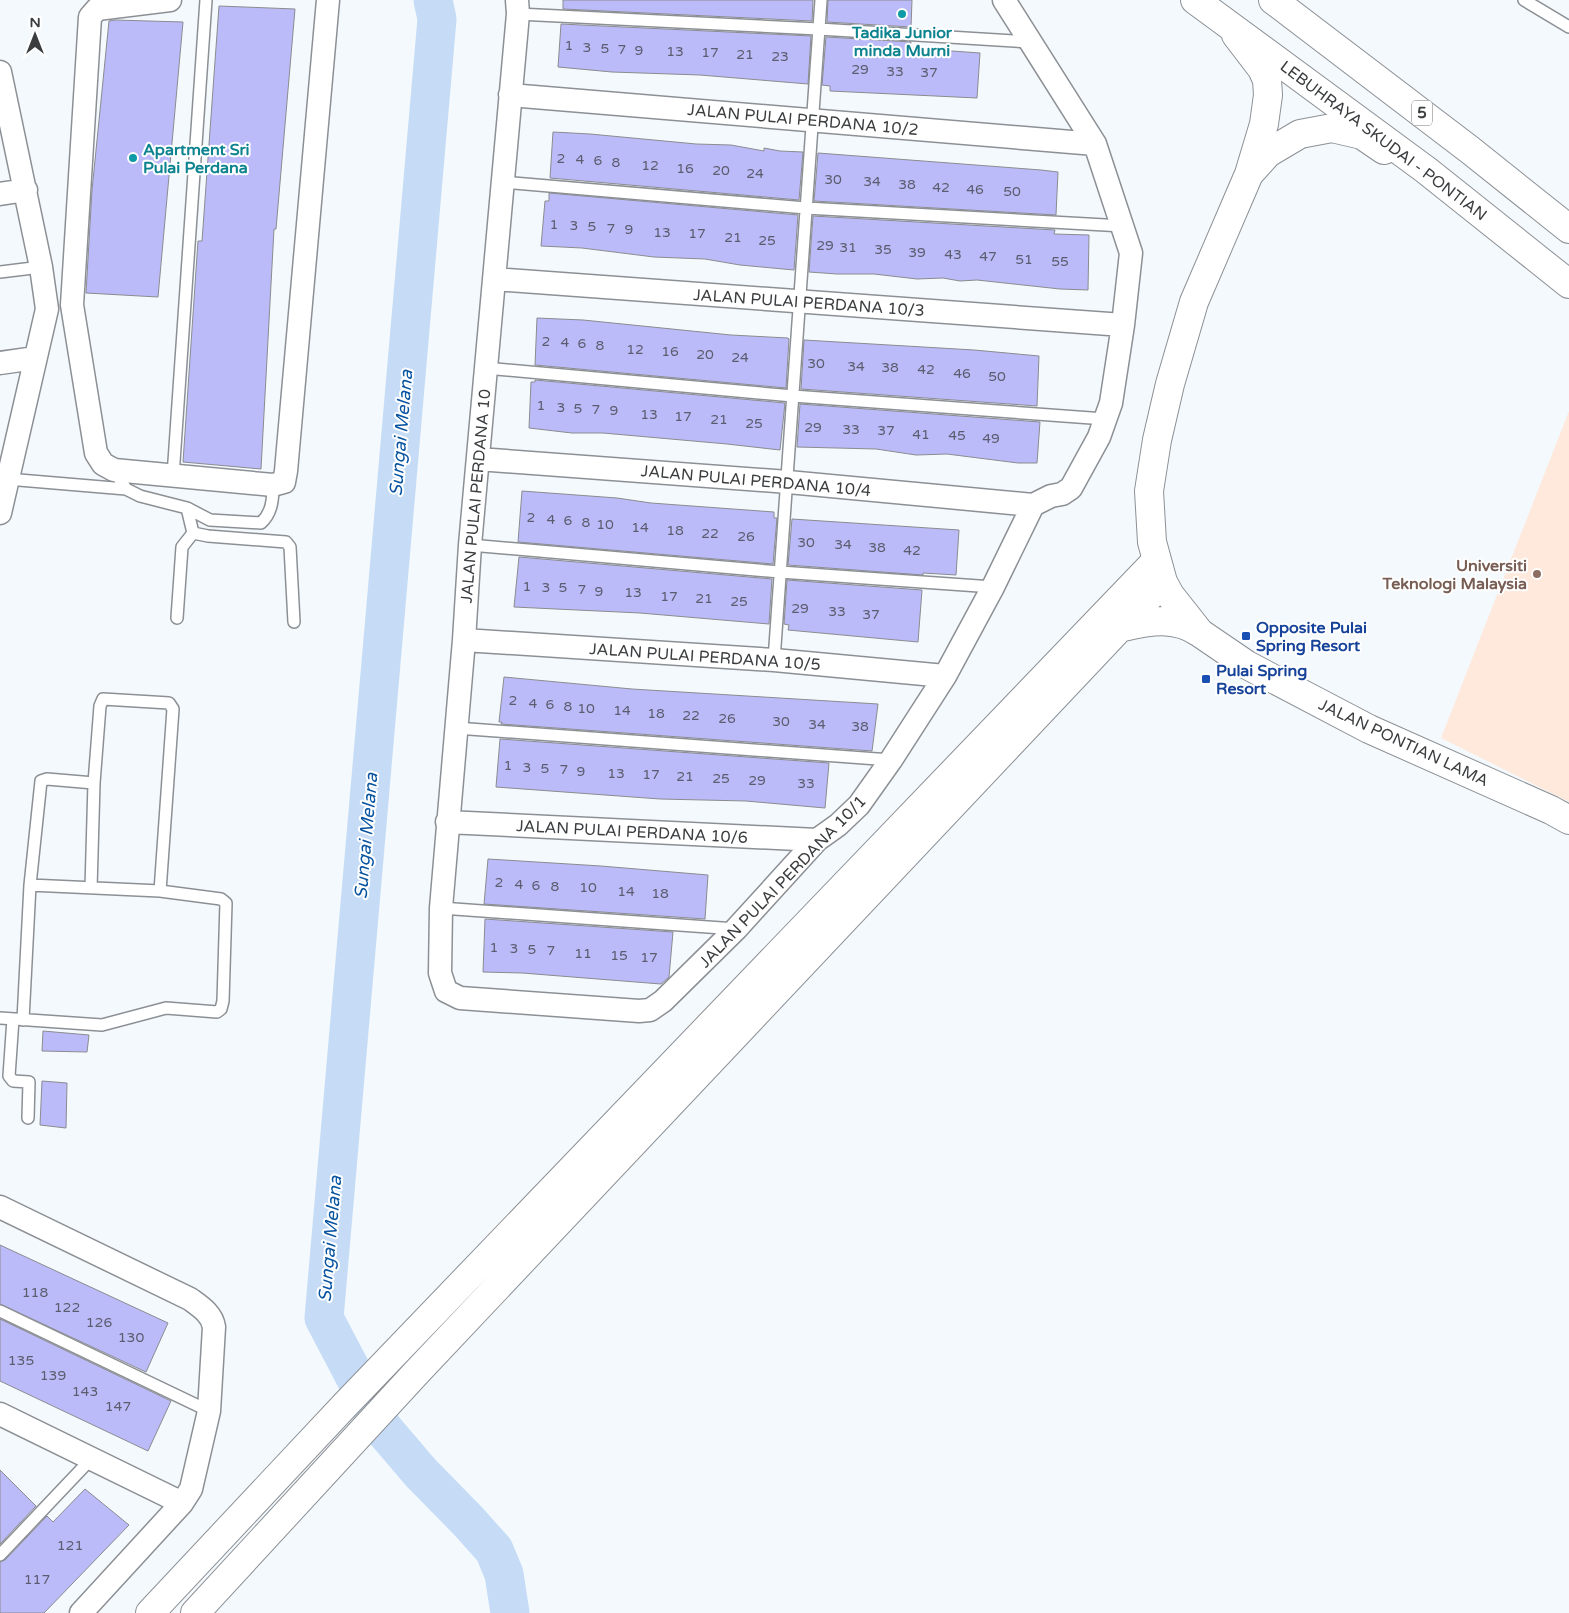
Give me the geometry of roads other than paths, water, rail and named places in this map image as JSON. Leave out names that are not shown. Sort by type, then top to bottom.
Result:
[{"type":"main road","name":"LEBUHRAYA SKUDAI - PONTIAN","points":[[1195,0],[1426,170],[1569,284]]},
{"type":"main road","name":"5","points":[[1273,0],[1470,150],[1569,229]]},
{"type":"main road","name":"JALAN PONTIAN LAMA","points":[[1226,22],[1262,69],[1267,80],[1268,95],[1264,124],[1248,174],[1194,302],[1170,384],[1157,440],[1149,491],[1152,542],[1160,571],[1170,596],[1200,633],[1247,665],[1369,729],[1551,810],[1569,820]]},
{"type":"main road","name":"JALAN PONTIAN LAMA","points":[[1248,174],[1268,153],[1300,134],[1332,128],[1362,135],[1495,225]]},
{"type":"main road","points":[[1122,596],[1142,538],[1149,491]]},
{"type":"main road","points":[[150,1613],[345,1405],[1122,596],[1160,571]]},
{"type":"main road","points":[[196,1613],[417,1372],[1123,627],[1160,571]]},
{"type":"main road","points":[[1123,627],[1160,620],[1181,624],[1200,633]]},
{"type":"street","points":[[170,0],[97,9],[90,17],[72,305],[96,453],[103,464],[114,470],[273,485],[284,482],[286,471],[328,0]]},
{"type":"street","points":[[1004,0],[1095,144],[1131,253],[1123,325],[1111,403],[1106,419],[1099,437],[1071,488],[1062,494],[1050,496],[1033,505]]},
{"type":"street","name":"JALAN PULAI PERDANA 10","points":[[446,991],[440,973],[440,908],[518,7]]},
{"type":"street","points":[[0,72],[4,113],[26,190],[41,266],[47,309],[0,513]]},
{"type":"street","name":"JALAN PULAI PERDANA 10/2","points":[[510,95],[1095,144]]},
{"type":"street","points":[[0,194],[26,190]]},
{"type":"street","name":"JALAN PULAI PERDANA 10/3","points":[[494,279],[1123,325]]},
{"type":"street","points":[[47,309],[72,305]]},
{"type":"street","points":[[0,363],[35,358]]},
{"type":"street","name":"JALAN PULAI PERDANA 10/4","points":[[478,459],[788,482],[1033,505]]},
{"type":"street","name":"JALAN PULAI PERDANA 10/1","points":[[446,991],[460,998],[639,1010],[650,1010],[664,1001],[736,929],[816,840],[838,825],[859,805],[891,760],[945,676],[994,587],[1033,505]]},
{"type":"street","name":"JALAN PULAI PERDANA 10/5","points":[[464,640],[774,660],[945,676]]},
{"type":"street","name":"JALAN PULAI PERDANA 10/6","points":[[447,822],[816,840]]},
{"type":"street","points":[[0,1207],[190,1300],[203,1308],[213,1321],[214,1337],[209,1411],[191,1490],[81,1613]]},
{"type":"street","points":[[0,1414],[182,1502]]},
{"type":"lane","points":[[173,476],[206,0]]},
{"type":"lane","points":[[774,660],[821,0]]},
{"type":"lane","points":[[1524,0],[1569,27]]},
{"type":"lane","points":[[518,7],[819,29],[1032,42]]},
{"type":"lane","points":[[503,182],[806,208],[1123,226]]},
{"type":"lane","points":[[0,272],[41,266]]},
{"type":"lane","points":[[486,368],[793,396],[1106,419]]},
{"type":"lane","points":[[114,470],[126,490]]},
{"type":"lane","points":[[8,479],[126,490],[140,496],[186,508],[210,520],[261,523],[267,518],[270,510],[273,485]]},
{"type":"lane","points":[[186,508],[193,533]]},
{"type":"lane","points":[[176,618],[182,547],[193,533]]},
{"type":"lane","points":[[193,533],[208,536],[286,542],[290,546],[294,622]]},
{"type":"lane","points":[[470,546],[780,572],[994,587]]},
{"type":"lane","points":[[91,888],[94,783],[100,706],[103,699],[169,703],[173,709],[160,891]]},
{"type":"lane","points":[[456,728],[891,760]]},
{"type":"lane","points":[[28,1118],[29,1082],[13,1082],[9,1076],[18,1020],[41,781],[47,779],[94,783]]},
{"type":"lane","points":[[0,1018],[102,1025],[166,1008],[217,1012],[221,1009],[226,903],[221,898],[160,891],[30,885]]},
{"type":"lane","points":[[440,908],[736,929]]},
{"type":"lane","points":[[0,1311],[209,1411]]},
{"type":"lane","points":[[0,1555],[92,1458]]},
{"type":"waterway","name":"Sungai Melana","points":[[433,0],[437,19],[324,1318],[380,1425],[421,1473],[494,1550],[504,1574],[510,1613]]},
{"type":"place","name":"Tadika Junior minda Murni","points":[[902,14]]},
{"type":"place","name":"Apartment Sri Pulai Perdana","points":[[133,158]]},
{"type":"place","name":"Universiti Teknologi Malaysia","points":[[1537,574]]},
{"type":"place","name":"Opposite Pulai Spring Resort","points":[[1246,636]]},
{"type":"place","name":"Pulai Spring Resort","points":[[1206,679]]}]
